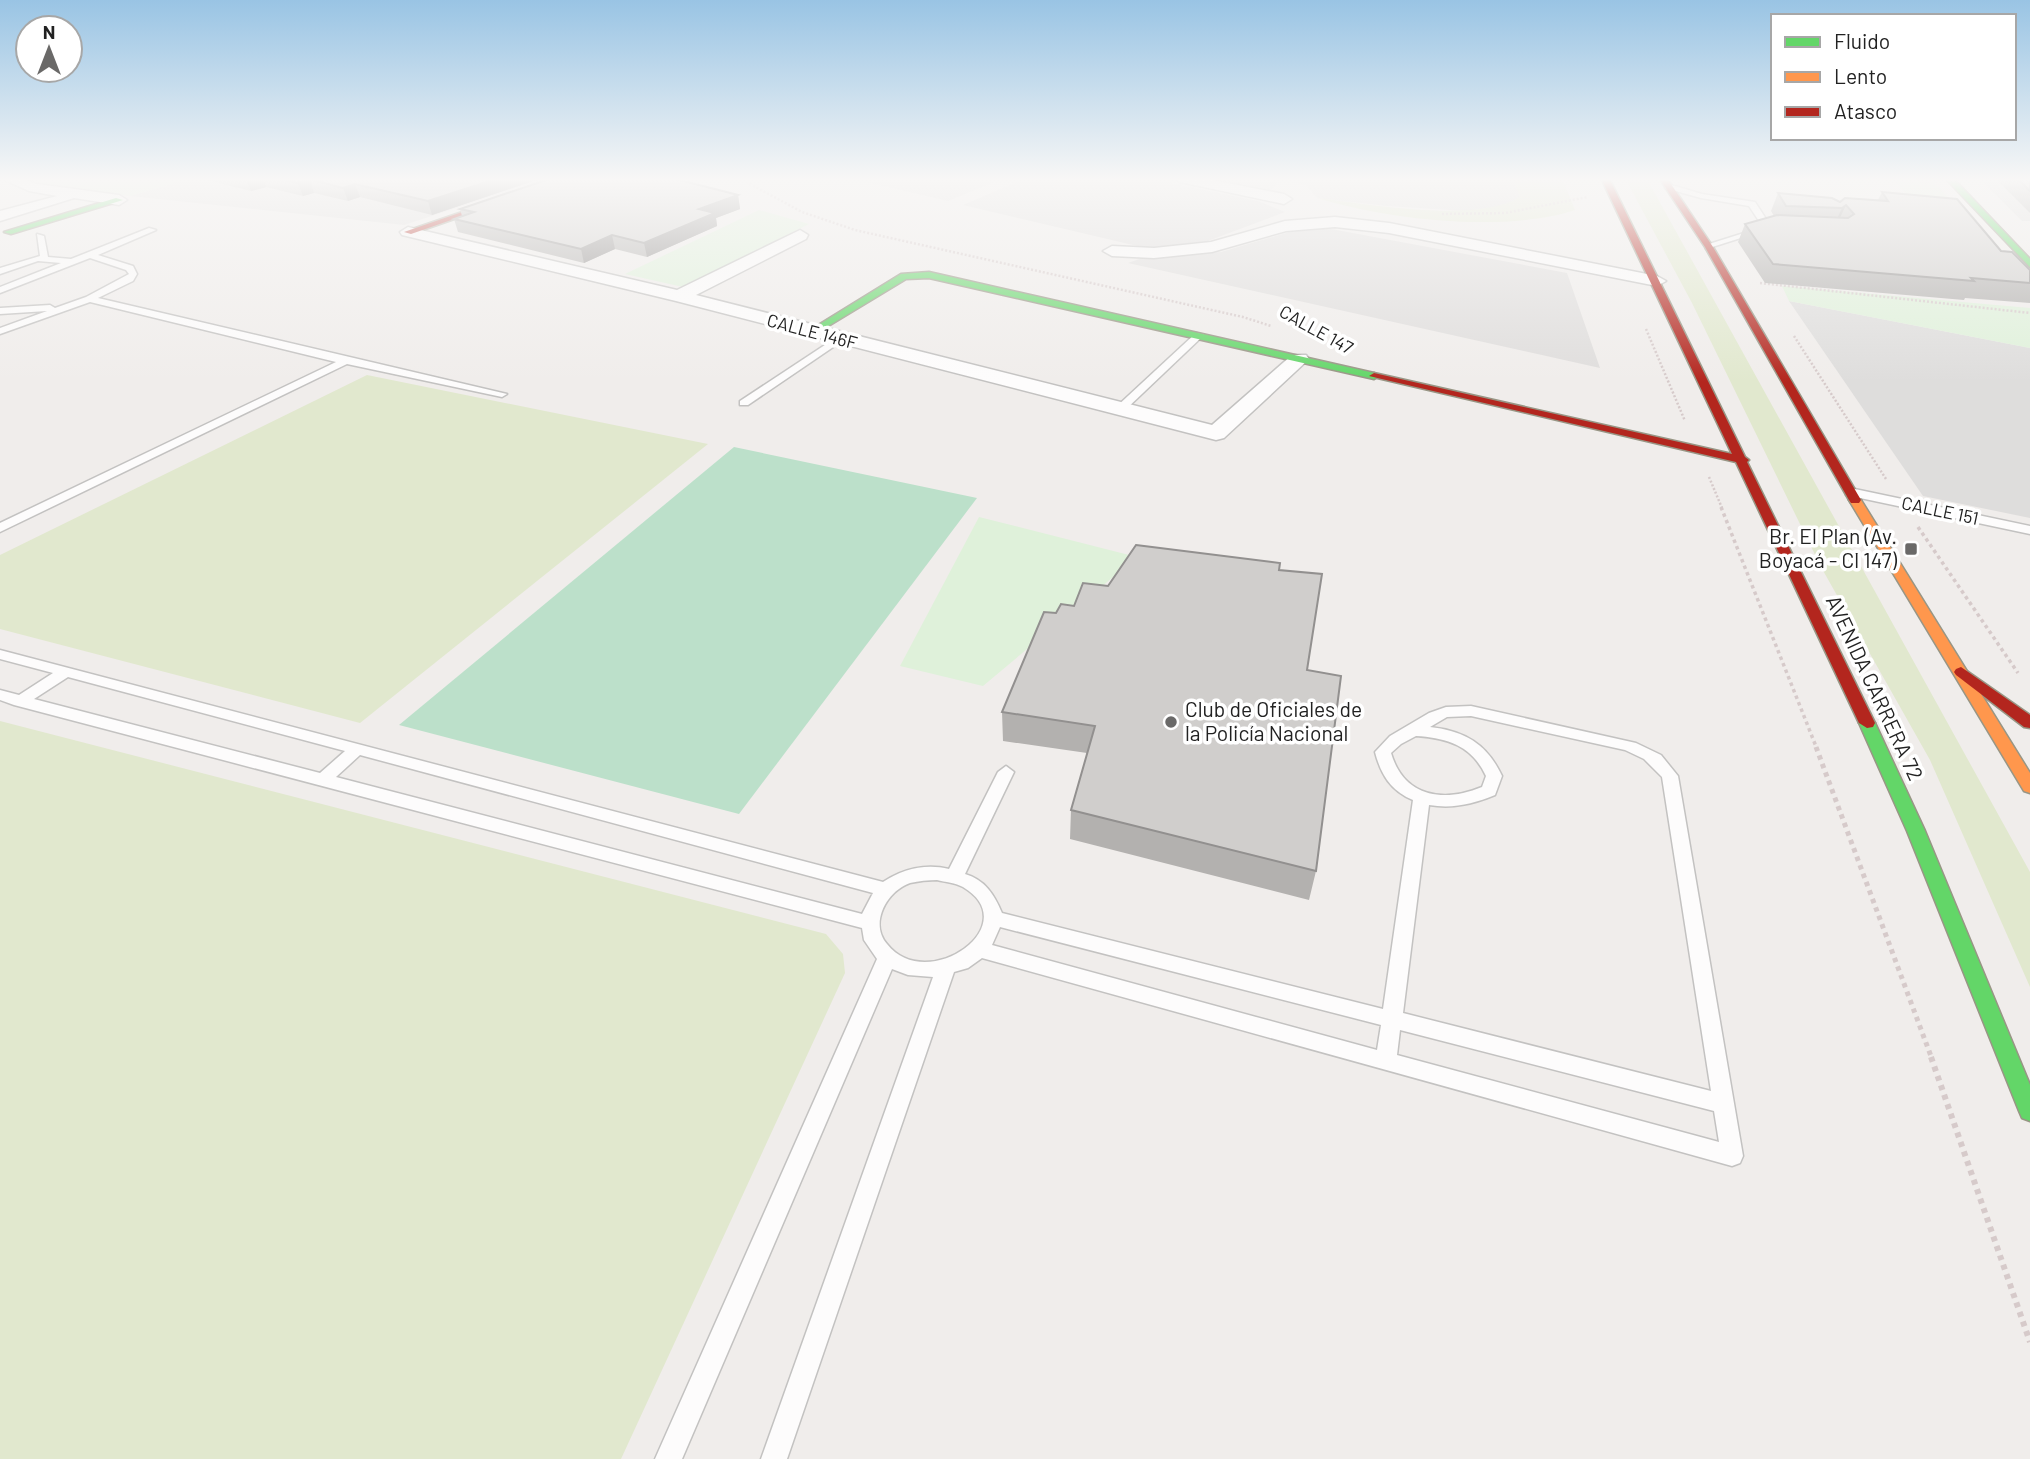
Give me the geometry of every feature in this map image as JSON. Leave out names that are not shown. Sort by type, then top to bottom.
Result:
[{"type":"main road","name":"AVENIDA CARRERA 72","points":[[1639,246],[1837,655],[1916,831],[2030,1111]]},
{"type":"main road","points":[[2009,246],[2027,266]]},
{"type":"main road","points":[[1709,247],[1850,492],[2030,787]]},
{"type":"main road","name":"CALLE 147","points":[[812,332],[904,276],[915,274],[1199,335],[1743,460]]},
{"type":"main road","points":[[1961,672],[2030,723]]},
{"type":"street","name":"CALLE 146F","points":[[468,246],[679,296],[1119,410],[1216,432],[1299,359]]},
{"type":"street","points":[[679,296],[776,246]]},
{"type":"street","points":[[1112,251],[1154,253],[1215,246]]},
{"type":"street","points":[[1480,246],[1657,281]]},
{"type":"lane","points":[[43,246],[44,257]]},
{"type":"lane","points":[[0,290],[112,246]]},
{"type":"lane","points":[[0,331],[89,299],[130,279],[133,274],[130,268],[90,255]]},
{"type":"lane","points":[[0,271],[44,257],[72,262]]},
{"type":"lane","points":[[89,299],[346,362],[502,394]]},
{"type":"lane","points":[[0,311],[67,307]]},
{"type":"lane","points":[[1119,410],[1199,335]]},
{"type":"lane","points":[[744,403],[840,339]]},
{"type":"lane","points":[[0,528],[346,362]]},
{"type":"lane","name":"CALLE 151","points":[[1850,492],[2030,530]]},
{"type":"lane","points":[[0,654],[62,674],[886,890]]},
{"type":"lane","points":[[19,702],[62,674]]},
{"type":"lane","points":[[0,695],[869,923]]},
{"type":"lane","points":[[981,950],[1732,1156],[1670,775],[1661,762],[1645,751],[1623,744],[1471,711],[1446,710],[1431,716],[1413,732]]},
{"type":"lane","points":[[1413,732],[1440,732],[1467,741],[1487,757],[1494,776],[1489,791],[1472,801],[1448,803],[1422,798],[1399,785],[1385,768],[1384,752],[1394,738],[1413,732]]},
{"type":"lane","points":[[322,781],[355,751]]},
{"type":"lane","points":[[955,875],[1006,772]]},
{"type":"lane","points":[[1387,1061],[1422,798]]},
{"type":"lane","points":[[918,874],[955,875],[983,892],[992,904],[995,918],[991,935],[981,950],[966,961],[946,968],[915,968],[887,958],[877,948],[869,923],[876,900],[900,880],[918,874]]},
{"type":"lane","points":[[995,918],[1724,1104]]},
{"type":"lane","points":[[668,1459],[887,958]]},
{"type":"lane","points":[[774,1459],[946,968]]},
{"type":"path","name":"CALLE 147","points":[[927,246],[1243,317],[1275,328]]},
{"type":"path","points":[[1736,246],[1769,295]]},
{"type":"path","points":[[1760,283],[2030,313]]},
{"type":"path","points":[[1643,323],[1698,450],[1836,793],[1958,1128],[2030,1342]]},
{"type":"path","points":[[1790,328],[1901,503],[2022,680]]},
{"type":"shaded area","points":[[1138,246],[1173,246],[1150,249]]},
{"type":"shaded area","points":[[1241,246],[1423,246],[1567,273],[1600,368],[1128,263],[1145,257],[1221,252]]},
{"type":"shaded area","points":[[1789,301],[2030,348],[2030,518],[1923,496]]},
{"type":"green space","points":[[683,246],[765,246],[683,287],[625,274]]},
{"type":"green space","points":[[1661,246],[1684,246],[2030,872],[2030,987],[1930,760],[1821,567]]},
{"type":"green space","points":[[1782,286],[2030,308],[2030,348],[1789,301]]},
{"type":"green space","points":[[367,375],[708,444],[360,723],[0,629],[0,555]]},
{"type":"green space","points":[[734,447],[977,498],[739,814],[399,725]]},
{"type":"green space","points":[[979,517],[1137,557],[983,686],[900,666]]},
{"type":"green space","points":[[0,721],[826,934],[843,954],[845,973],[621,1459],[0,1459]]},
{"type":"building","points":[[1760,246],[1997,246],[2001,251],[2012,252],[2030,270],[2030,283],[1971,278],[1974,281],[1773,264]]},
{"type":"building","name":"Club de Oficiales de la Policía Nacional","points":[[1136,545],[1280,563],[1279,570],[1322,574],[1307,670],[1341,676],[1316,871],[1071,810],[1095,726],[1002,712],[1044,612],[1056,613],[1061,604],[1074,606],[1083,583],[1108,586]]},
{"type":"traffic: fast","points":[[2013,246],[2030,264]]},
{"type":"traffic: fast","points":[[812,332],[904,276],[929,275],[1374,376]]},
{"type":"traffic: fast","points":[[1867,723],[1916,831],[2030,1111]]},
{"type":"traffic: slow","points":[[1855,500],[2030,787]]},
{"type":"traffic: jam","points":[[1638,246],[1867,723]]},
{"type":"traffic: jam","points":[[1708,246],[1855,500]]},
{"type":"traffic: jam","points":[[1374,376],[1743,460]]},
{"type":"traffic: jam","points":[[1961,672],[2030,723]]},
{"type":"place","name":"Br. El Plan (Av. Boyacá - Cl 147)","points":[[1911,549]]},
{"type":"place","name":"Club de Oficiales de la Policía Nacional","points":[[1171,722]]}]
